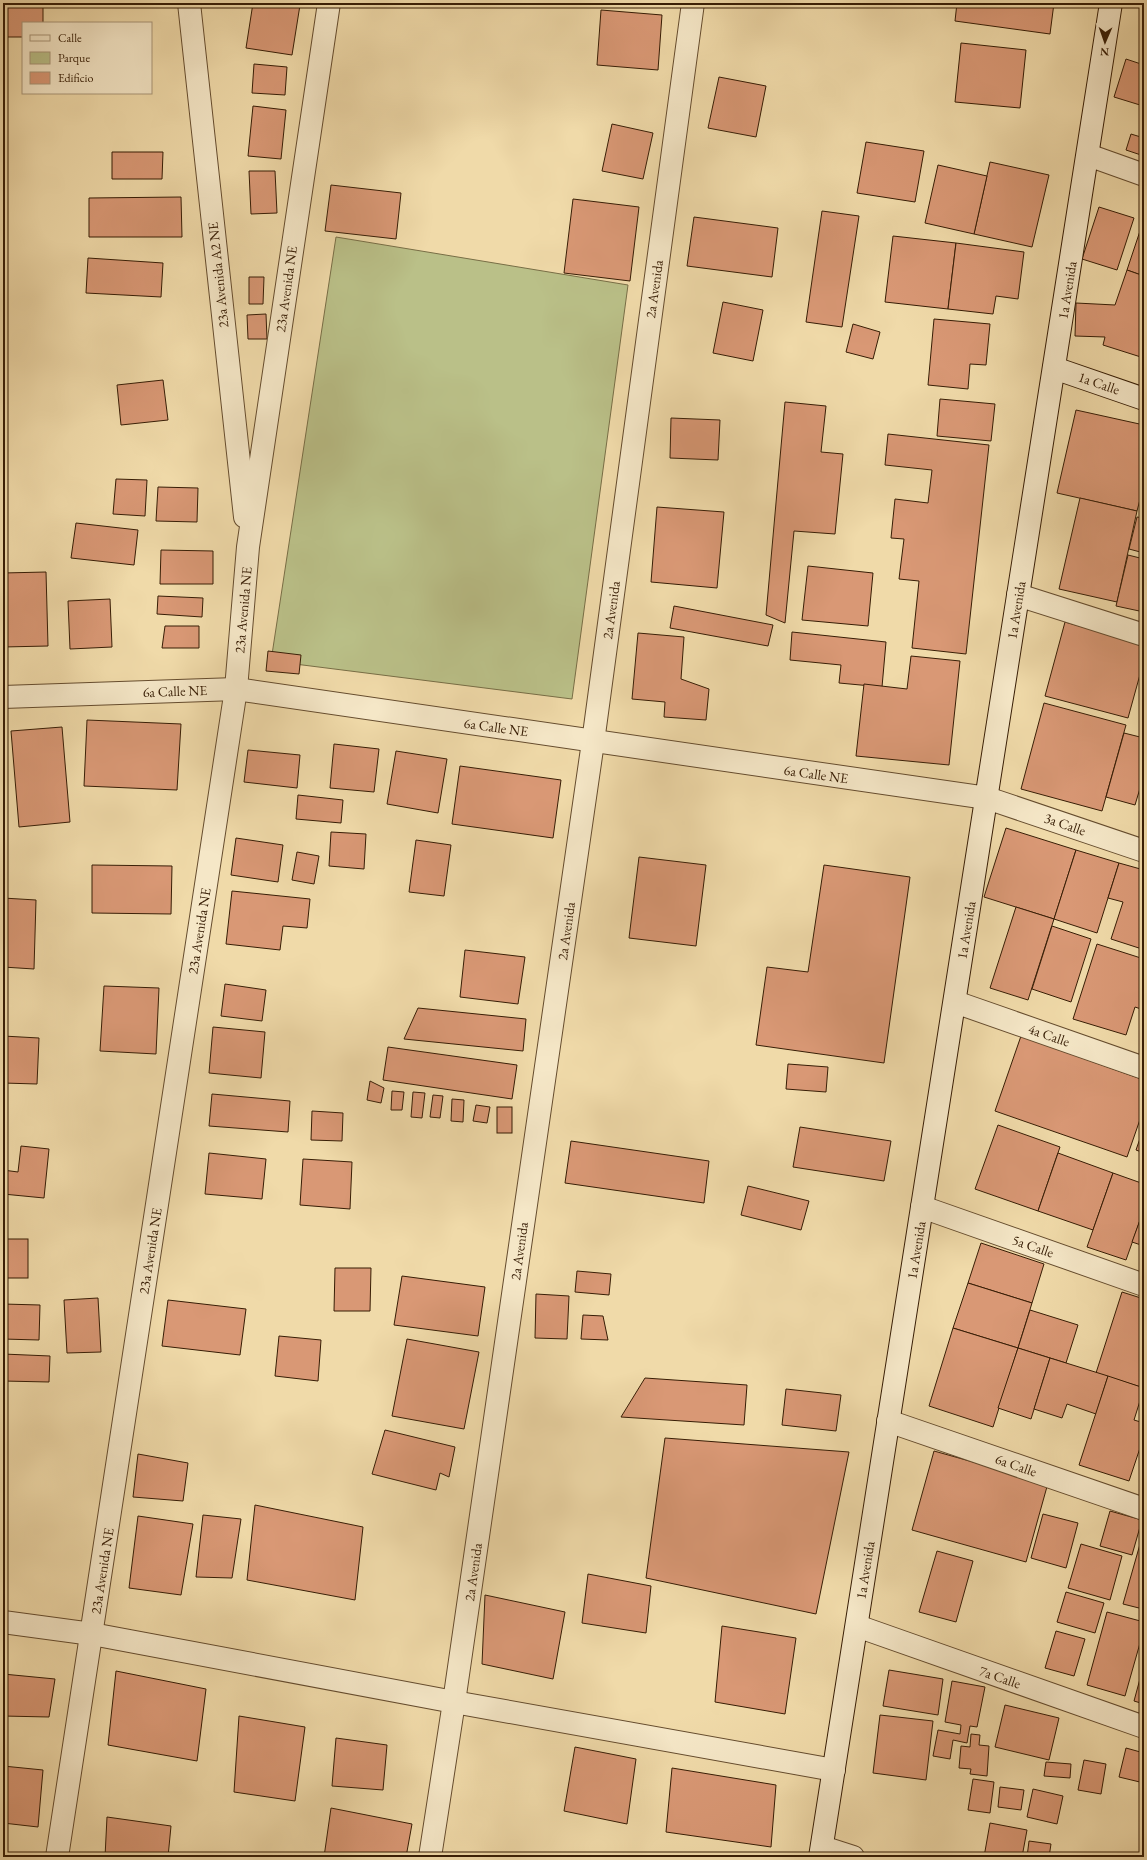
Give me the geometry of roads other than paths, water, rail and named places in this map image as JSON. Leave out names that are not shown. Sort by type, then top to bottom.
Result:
[{"type":"street","name":"23a Avenida A2 NE","points":[[189,3],[248,548]]},
{"type":"street","name":"23a Avenida NE","points":[[57,1857],[236,689],[248,548],[329,3]]},
{"type":"street","name":"2a Avenida","points":[[430,1857],[454,1702],[593,742],[693,3]]},
{"type":"street","name":"1a Avenida","points":[[821,1852],[1112,3]]},
{"type":"street","points":[[1088,155],[1144,174]]},
{"type":"street","name":"1a Calle","points":[[1054,368],[1144,398]]},
{"type":"street","points":[[1018,595],[1144,635]]},
{"type":"street","name":"6a Calle NE","points":[[3,697],[236,689],[987,798]]},
{"type":"street","name":"3a Calle","points":[[987,798],[1144,851]]},
{"type":"street","name":"4a Calle","points":[[955,1002],[1144,1068]]},
{"type":"street","name":"5a Calle","points":[[922,1207],[1144,1285]]},
{"type":"street","name":"6a Calle","points":[[888,1421],[1144,1509]]},
{"type":"street","points":[[3,1622],[92,1634],[454,1702],[834,1770]]},
{"type":"street","name":"7a Calle","points":[[857,1626],[1144,1727]]},
{"type":"street","points":[[821,1852],[853,1857]]}]
